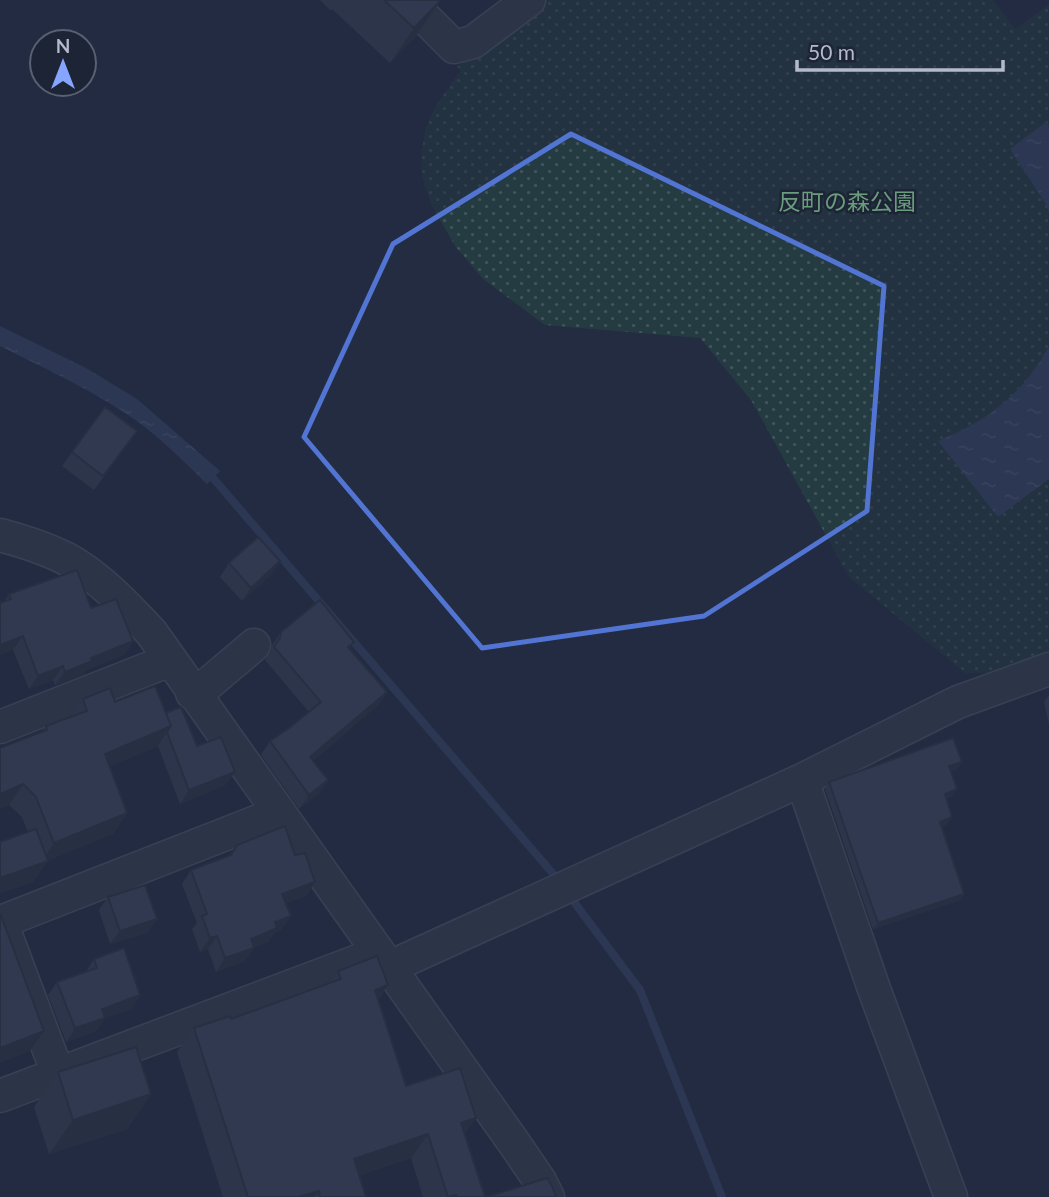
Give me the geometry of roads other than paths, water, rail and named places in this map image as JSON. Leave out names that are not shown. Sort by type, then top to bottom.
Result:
[{"type":"street","points":[[407,0],[454,47],[473,42],[529,0]]},
{"type":"street","points":[[0,535],[27,543],[76,565],[120,599],[151,632],[526,1160],[548,1197]]},
{"type":"street","points":[[192,693],[208,684],[254,645]]},
{"type":"street","points":[[0,727],[170,660]]},
{"type":"street","points":[[0,1096],[384,960],[546,896],[802,780],[958,702],[1049,668]]},
{"type":"street","points":[[802,780],[874,989],[951,1197]]},
{"type":"street","points":[[58,1074],[1,922],[279,813]]},
{"type":"water","points":[[1046,122],[1049,127],[1049,212],[1010,149]]},
{"type":"water","points":[[0,326],[86,368],[137,399],[220,471],[207,484],[136,420],[79,386],[0,346]]},
{"type":"water","points":[[1049,346],[1049,479],[998,517],[938,441],[973,424],[1003,404],[1028,378]]},
{"type":"waterway","points":[[207,471],[561,883]]},
{"type":"waterway","points":[[568,894],[640,990],[722,1197]]},
{"type":"park label","name":"反町の森公園","points":[[847,201]]}]
